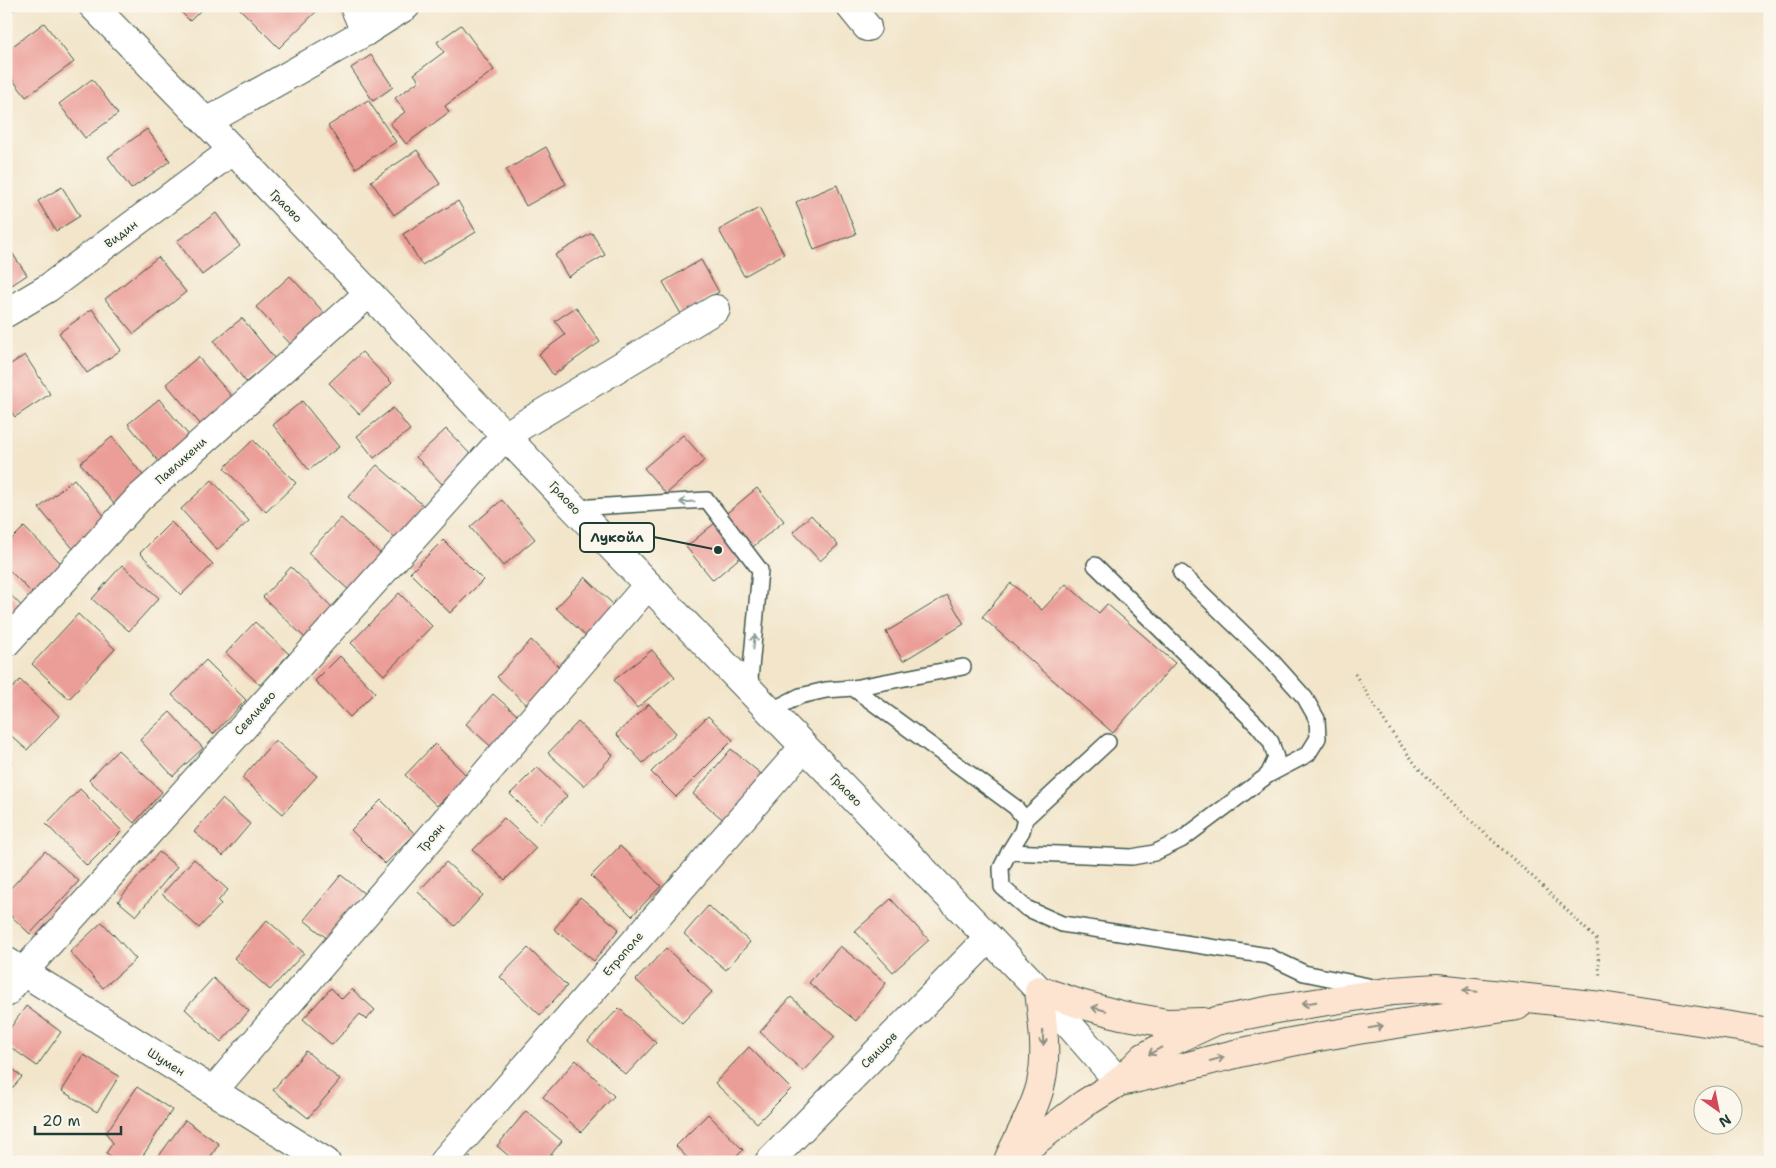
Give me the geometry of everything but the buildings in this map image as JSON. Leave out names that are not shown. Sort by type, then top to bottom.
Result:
[{"type":"main road","points":[[1008,1162],[1029,1116],[1041,1083],[1044,1048],[1039,990],[1080,1004],[1122,1015],[1167,1023],[1216,1022],[1276,1009],[1392,991],[1437,988],[1601,1006],[1770,1032]]},
{"type":"main road","points":[[1118,1082],[1153,1076],[1248,1051],[1332,1034],[1553,1001]]},
{"type":"main road","points":[[1008,1162],[1084,1104],[1118,1082],[1144,1057],[1175,1040],[1216,1022]]},
{"type":"street","name":"Граово","points":[[93,6],[1039,990],[1118,1082]]},
{"type":"street","points":[[354,6],[365,32]]},
{"type":"street","points":[[206,122],[365,32],[406,6]]},
{"type":"street","name":"Видин","points":[[6,313],[48,288],[233,150]]},
{"type":"street","name":"Павликени","points":[[6,643],[139,498],[369,293]]},
{"type":"street","name":"Севлиево","points":[[6,993],[15,966],[506,435],[716,310]]},
{"type":"street","name":"Троян","points":[[213,1092],[648,585]]},
{"type":"street","name":"Етрополе","points":[[443,1162],[804,747]]},
{"type":"street","name":"Свищов","points":[[769,1162],[989,938]]},
{"type":"street","name":"Шумен","points":[[15,966],[326,1162]]},
{"type":"lane","points":[[574,508],[707,500],[760,570],[749,690]]},
{"type":"lane","points":[[1095,564],[1258,726],[1271,742],[1276,758],[1268,775]]},
{"type":"lane","points":[[1008,852],[1132,857],[1154,853],[1181,840],[1268,775],[1308,754],[1318,738],[1317,719],[1305,698],[1271,660],[1181,573]]},
{"type":"lane","points":[[770,711],[800,696],[826,690],[854,688],[963,667]]},
{"type":"lane","points":[[854,688],[1015,807],[1025,819]]},
{"type":"lane","points":[[1108,742],[1025,819],[1022,831],[1008,852],[1001,868],[1002,888],[1026,908],[1062,924],[1268,956],[1304,973],[1392,991]]},
{"type":"path","points":[[1355,674],[1390,730],[1419,769],[1597,940],[1601,1006]]},
{"type":"place","name":"Лукойл","points":[[718,550]]}]
